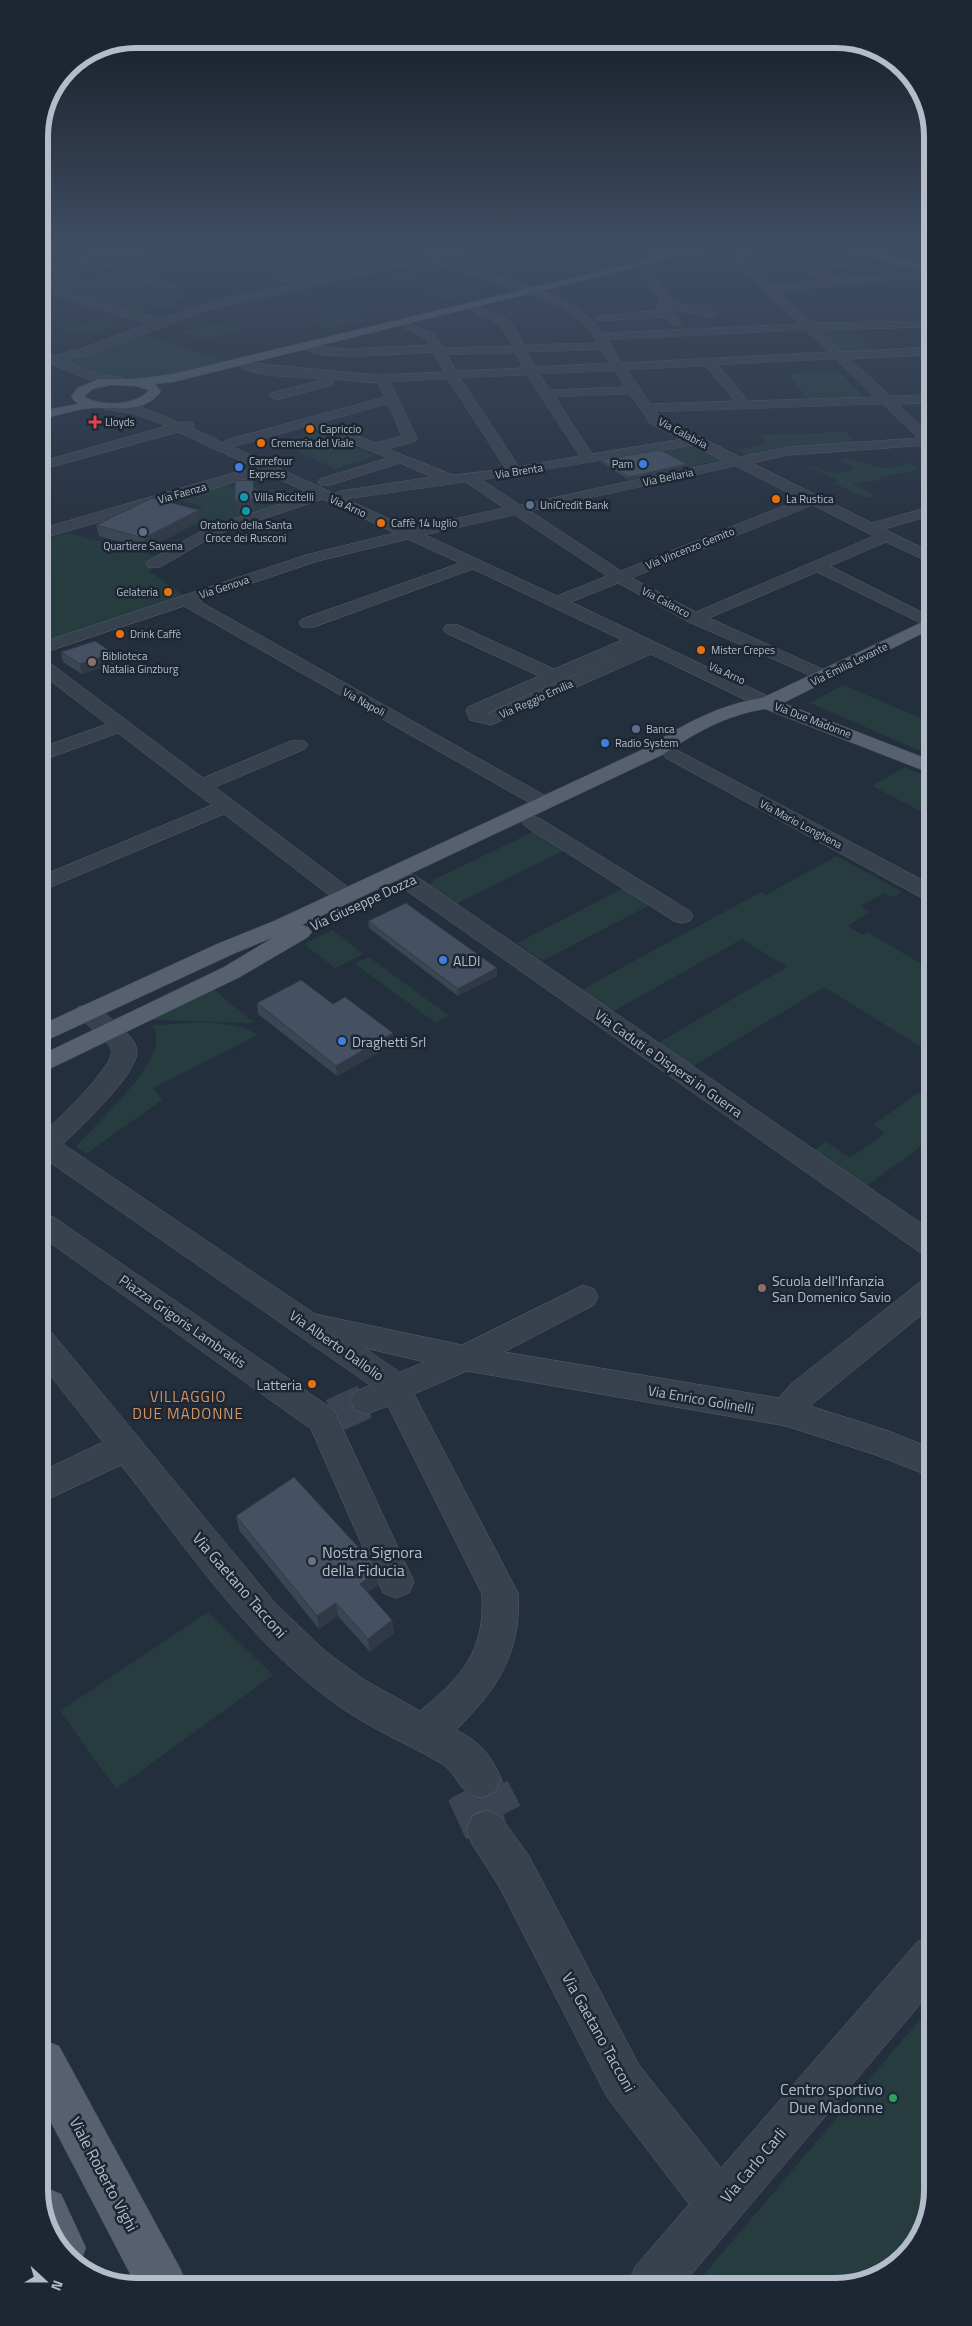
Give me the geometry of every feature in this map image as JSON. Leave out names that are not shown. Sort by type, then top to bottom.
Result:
[{"type":"main road","points":[[48,407],[97,384],[173,378],[267,356]]},
{"type":"main road","points":[[48,413],[91,405],[110,406],[138,402],[171,384],[284,356]]},
{"type":"main road","points":[[136,382],[149,386],[153,394]]},
{"type":"main road","points":[[80,393],[91,405]]},
{"type":"main road","name":"Via Emilia Levante","points":[[773,700],[924,626]]},
{"type":"main road","name":"Via Due Madonne","points":[[773,700],[833,730],[858,737],[924,764]]},
{"type":"main road","name":"Via Giuseppe Dozza","points":[[48,1032],[225,948],[282,926],[544,803],[756,715],[773,700]]},
{"type":"main road","name":"Via Giuseppe Dozza","points":[[48,1062],[232,972],[293,936],[532,822],[672,751],[677,736],[739,707],[773,700]]},
{"type":"main road","name":"Viale Roberto Vighi","points":[[48,2071],[159,2278]]},
{"type":"street","points":[[48,359],[65,356]]},
{"type":"street","points":[[442,356],[452,375],[515,472]]},
{"type":"street","points":[[523,356],[531,371],[589,460]]},
{"type":"street","name":"Via Calabria","points":[[611,356],[656,421],[924,555]]},
{"type":"street","points":[[245,365],[257,369],[382,378],[833,356]]},
{"type":"street","points":[[845,356],[892,401],[924,436]]},
{"type":"street","points":[[48,362],[91,376],[120,381]]},
{"type":"street","points":[[709,362],[745,405]]},
{"type":"street","points":[[48,363],[75,379],[82,386],[80,393]]},
{"type":"street","points":[[701,376],[737,374]]},
{"type":"street","points":[[276,396],[348,376]]},
{"type":"street","points":[[636,394],[682,376]]},
{"type":"street","points":[[375,448],[410,438],[382,378]]},
{"type":"street","points":[[546,394],[736,394],[782,391]]},
{"type":"street","name":"Via Arno","points":[[153,394],[154,405],[185,426],[266,468],[417,533],[675,650],[773,700]]},
{"type":"street","points":[[636,394],[745,405],[924,399]]},
{"type":"street","points":[[232,443],[392,399]]},
{"type":"street","name":"Via Arno","points":[[110,406],[146,412],[232,443],[320,490],[341,495],[417,533],[473,564],[562,600],[644,643],[773,700]]},
{"type":"street","points":[[309,422],[452,479],[513,511]]},
{"type":"street","points":[[48,464],[185,426]]},
{"type":"street","name":"Via Brenta","points":[[341,495],[515,472],[695,441]]},
{"type":"street","name":"Via Bellaria","points":[[417,533],[738,462],[804,450],[924,441]]},
{"type":"street","points":[[154,564],[212,531],[400,459]]},
{"type":"street","name":"Via Faenza","points":[[48,532],[266,468]]},
{"type":"street","points":[[468,478],[513,511]]},
{"type":"street","name":"Via Vincenzo Gemito","points":[[562,600],[814,499]]},
{"type":"street","name":"Via Calanco","points":[[513,511],[618,577],[695,618],[823,676]]},
{"type":"street","points":[[870,528],[924,512]]},
{"type":"street","name":"Via Genova","points":[[48,646],[318,556],[417,533]]},
{"type":"street","points":[[695,618],[886,536]]},
{"type":"street","points":[[308,623],[473,564]]},
{"type":"street","points":[[816,565],[924,620]]},
{"type":"street","name":"Via Napoli","points":[[185,600],[544,803]]},
{"type":"street","points":[[452,629],[554,676]]},
{"type":"street","name":"Via Reggio Emilia","points":[[644,643],[491,719],[477,716],[475,712],[554,676],[644,643]]},
{"type":"street","points":[[48,670],[345,896]]},
{"type":"street","points":[[48,752],[121,725]]},
{"type":"street","points":[[48,880],[215,797],[298,745]]},
{"type":"street","name":"Via Mario Longhena","points":[[672,751],[924,889]]},
{"type":"street","points":[[48,869],[215,797]]},
{"type":"street","points":[[532,822],[682,916]]},
{"type":"street","name":"Via Caduti e Dispersi in Guerra","points":[[408,881],[924,1240]]},
{"type":"street","name":"Via Alberto Dallolio","points":[[48,1140],[122,1064],[125,1048],[110,1032],[87,1013]]},
{"type":"street","name":"Via Alberto Dallolio","points":[[48,1147],[305,1322],[387,1380],[395,1389],[500,1592],[502,1608],[499,1635],[477,1682],[462,1701],[423,1734]]},
{"type":"street","name":"Piazza Grigoris Lambrakis","points":[[48,1226],[328,1418],[396,1582]]},
{"type":"street","points":[[786,1414],[802,1393],[924,1296]]},
{"type":"street","points":[[366,1401],[465,1358],[582,1297]]},
{"type":"street","name":"Via Enrico Golinelli","points":[[305,1322],[465,1358],[786,1414],[816,1421],[924,1459]]},
{"type":"street","name":"Via Gaetano Tacconi","points":[[48,1350],[262,1614],[311,1662],[350,1692],[423,1734],[474,1784]]},
{"type":"street","points":[[48,1484],[125,1447]]},
{"type":"street","name":"Via Gaetano Tacconi","points":[[493,1823],[514,1871],[623,2081],[720,2205]]},
{"type":"street","name":"Via Carlo Carli","points":[[657,2278],[924,1967]]},
{"type":"green space","points":[[81,356],[209,356],[226,361],[149,380],[95,374],[62,360]]},
{"type":"green space","points":[[838,371],[866,399],[810,401],[788,374]]},
{"type":"green space","points":[[317,431],[375,456],[335,469],[278,442]]},
{"type":"green space","points":[[846,432],[854,442],[779,447],[747,455],[738,450],[766,443],[760,435]]},
{"type":"green space","points":[[696,444],[725,459],[687,467],[658,451]]},
{"type":"green space","points":[[847,458],[890,469],[910,463],[918,470],[878,478],[881,480],[852,483],[876,496],[865,498],[834,483],[839,481],[801,463],[835,474],[853,470],[854,466],[840,461]]},
{"type":"green space","points":[[224,485],[296,492],[299,488],[300,492],[304,492],[305,499],[256,512],[218,526],[211,524],[200,530],[198,530],[203,526],[198,525],[189,528],[201,521],[176,515],[191,513],[203,507],[179,500]]},
{"type":"green space","points":[[68,533],[167,559],[149,571],[185,596],[48,640],[48,539]]},
{"type":"green space","points":[[843,685],[924,719],[924,753],[810,703]]},
{"type":"green space","points":[[905,767],[924,775],[924,813],[872,786]]},
{"type":"green space","points":[[535,831],[565,850],[456,904],[430,885],[433,880]]},
{"type":"green space","points":[[837,856],[902,892],[892,897],[884,893],[861,906],[870,912],[848,926],[863,935],[867,932],[924,965],[924,1049],[824,987],[692,1067],[658,1043],[787,967],[742,939],[612,1012],[581,990],[761,892],[766,895]]},
{"type":"green space","points":[[624,888],[650,905],[542,961],[517,943]]},
{"type":"green space","points":[[332,930],[363,954],[335,968],[304,944]]},
{"type":"green space","points":[[369,957],[449,1016],[436,1023],[355,964]]},
{"type":"green space","points":[[212,988],[254,1023],[149,1020]]},
{"type":"green space","points":[[221,1024],[247,1029],[258,1035],[153,1088],[162,1100],[86,1154],[76,1146],[122,1098],[152,1056],[157,1039],[153,1025]]},
{"type":"green space","points":[[924,1089],[924,1144],[865,1187],[813,1151],[826,1142],[850,1158],[885,1133],[873,1125]]},
{"type":"green space","points":[[208,1612],[273,1675],[116,1789],[60,1711]]},
{"type":"green space","name":"Centro sportivo Due Madonne","points":[[924,2015],[924,2202],[920,2219],[910,2240],[886,2264],[854,2277],[701,2278]]},
{"type":"building","name":"Pam","points":[[660,450],[687,464],[629,477],[601,460]]},
{"type":"building","points":[[253,480],[254,499],[235,501],[235,481]]},
{"type":"building","points":[[152,498],[199,510],[144,538],[96,525]]},
{"type":"building","points":[[95,641],[113,653],[80,664],[61,652]]},
{"type":"building","name":"ALDI","points":[[406,903],[497,968],[458,989],[368,921]]},
{"type":"building","points":[[301,980],[333,1004],[345,997],[393,1033],[336,1066],[257,1003]]},
{"type":"building","name":"Nostra Signora della Fiducia","points":[[294,1477],[372,1562],[376,1572],[360,1584],[392,1620],[368,1639],[336,1603],[317,1616],[236,1516]]},
{"type":"tunnel","points":[[333,1416],[366,1401]]},
{"type":"tunnel","points":[[481,1778],[489,1792]]},
{"type":"tunnel","points":[[468,1791],[486,1830]]},
{"type":"tunnel","points":[[488,1791],[501,1816]]},
{"type":"place","name":"Lloyds","points":[[95,422]]},
{"type":"place","name":"Capriccio","points":[[310,429]]},
{"type":"place","name":"Cremeria del Viale","points":[[261,443]]},
{"type":"place","name":"Pam","points":[[643,464]]},
{"type":"place","name":"Carrefour Express","points":[[239,467]]},
{"type":"place","name":"Villa Riccitelli","points":[[244,497]]},
{"type":"place","name":"La Rustica","points":[[776,499]]},
{"type":"place","name":"UniCredit Bank","points":[[530,505]]},
{"type":"place","name":"Oratorio della Santa Croce dei Rusconi","points":[[246,511]]},
{"type":"place","name":"Caffè 14 luglio","points":[[381,523]]},
{"type":"place","name":"Quartiere Savena","points":[[143,532]]},
{"type":"place","name":"Gelateria","points":[[168,592]]},
{"type":"place","name":"Drink Caffè","points":[[120,634]]},
{"type":"place","name":"Mister Crepes","points":[[701,650]]},
{"type":"place","name":"Biblioteca Natalia Ginzburg","points":[[92,662]]},
{"type":"place","name":"Banca","points":[[636,729]]},
{"type":"place","name":"Radio System","points":[[605,743]]},
{"type":"place","name":"ALDI","points":[[443,960]]},
{"type":"place","name":"Draghetti Srl","points":[[342,1041]]},
{"type":"place","name":"Scuola dell'Infanzia San Domenico Savio","points":[[762,1288]]},
{"type":"place","name":"Latteria","points":[[312,1384]]},
{"type":"place","name":"Nostra Signora della Fiducia","points":[[312,1561]]},
{"type":"place","name":"Centro sportivo Due Madonne","points":[[893,2098]]},
{"type":"district","name":"VILLAGGIO DUE MADONNE","points":[[188,1404]]}]
